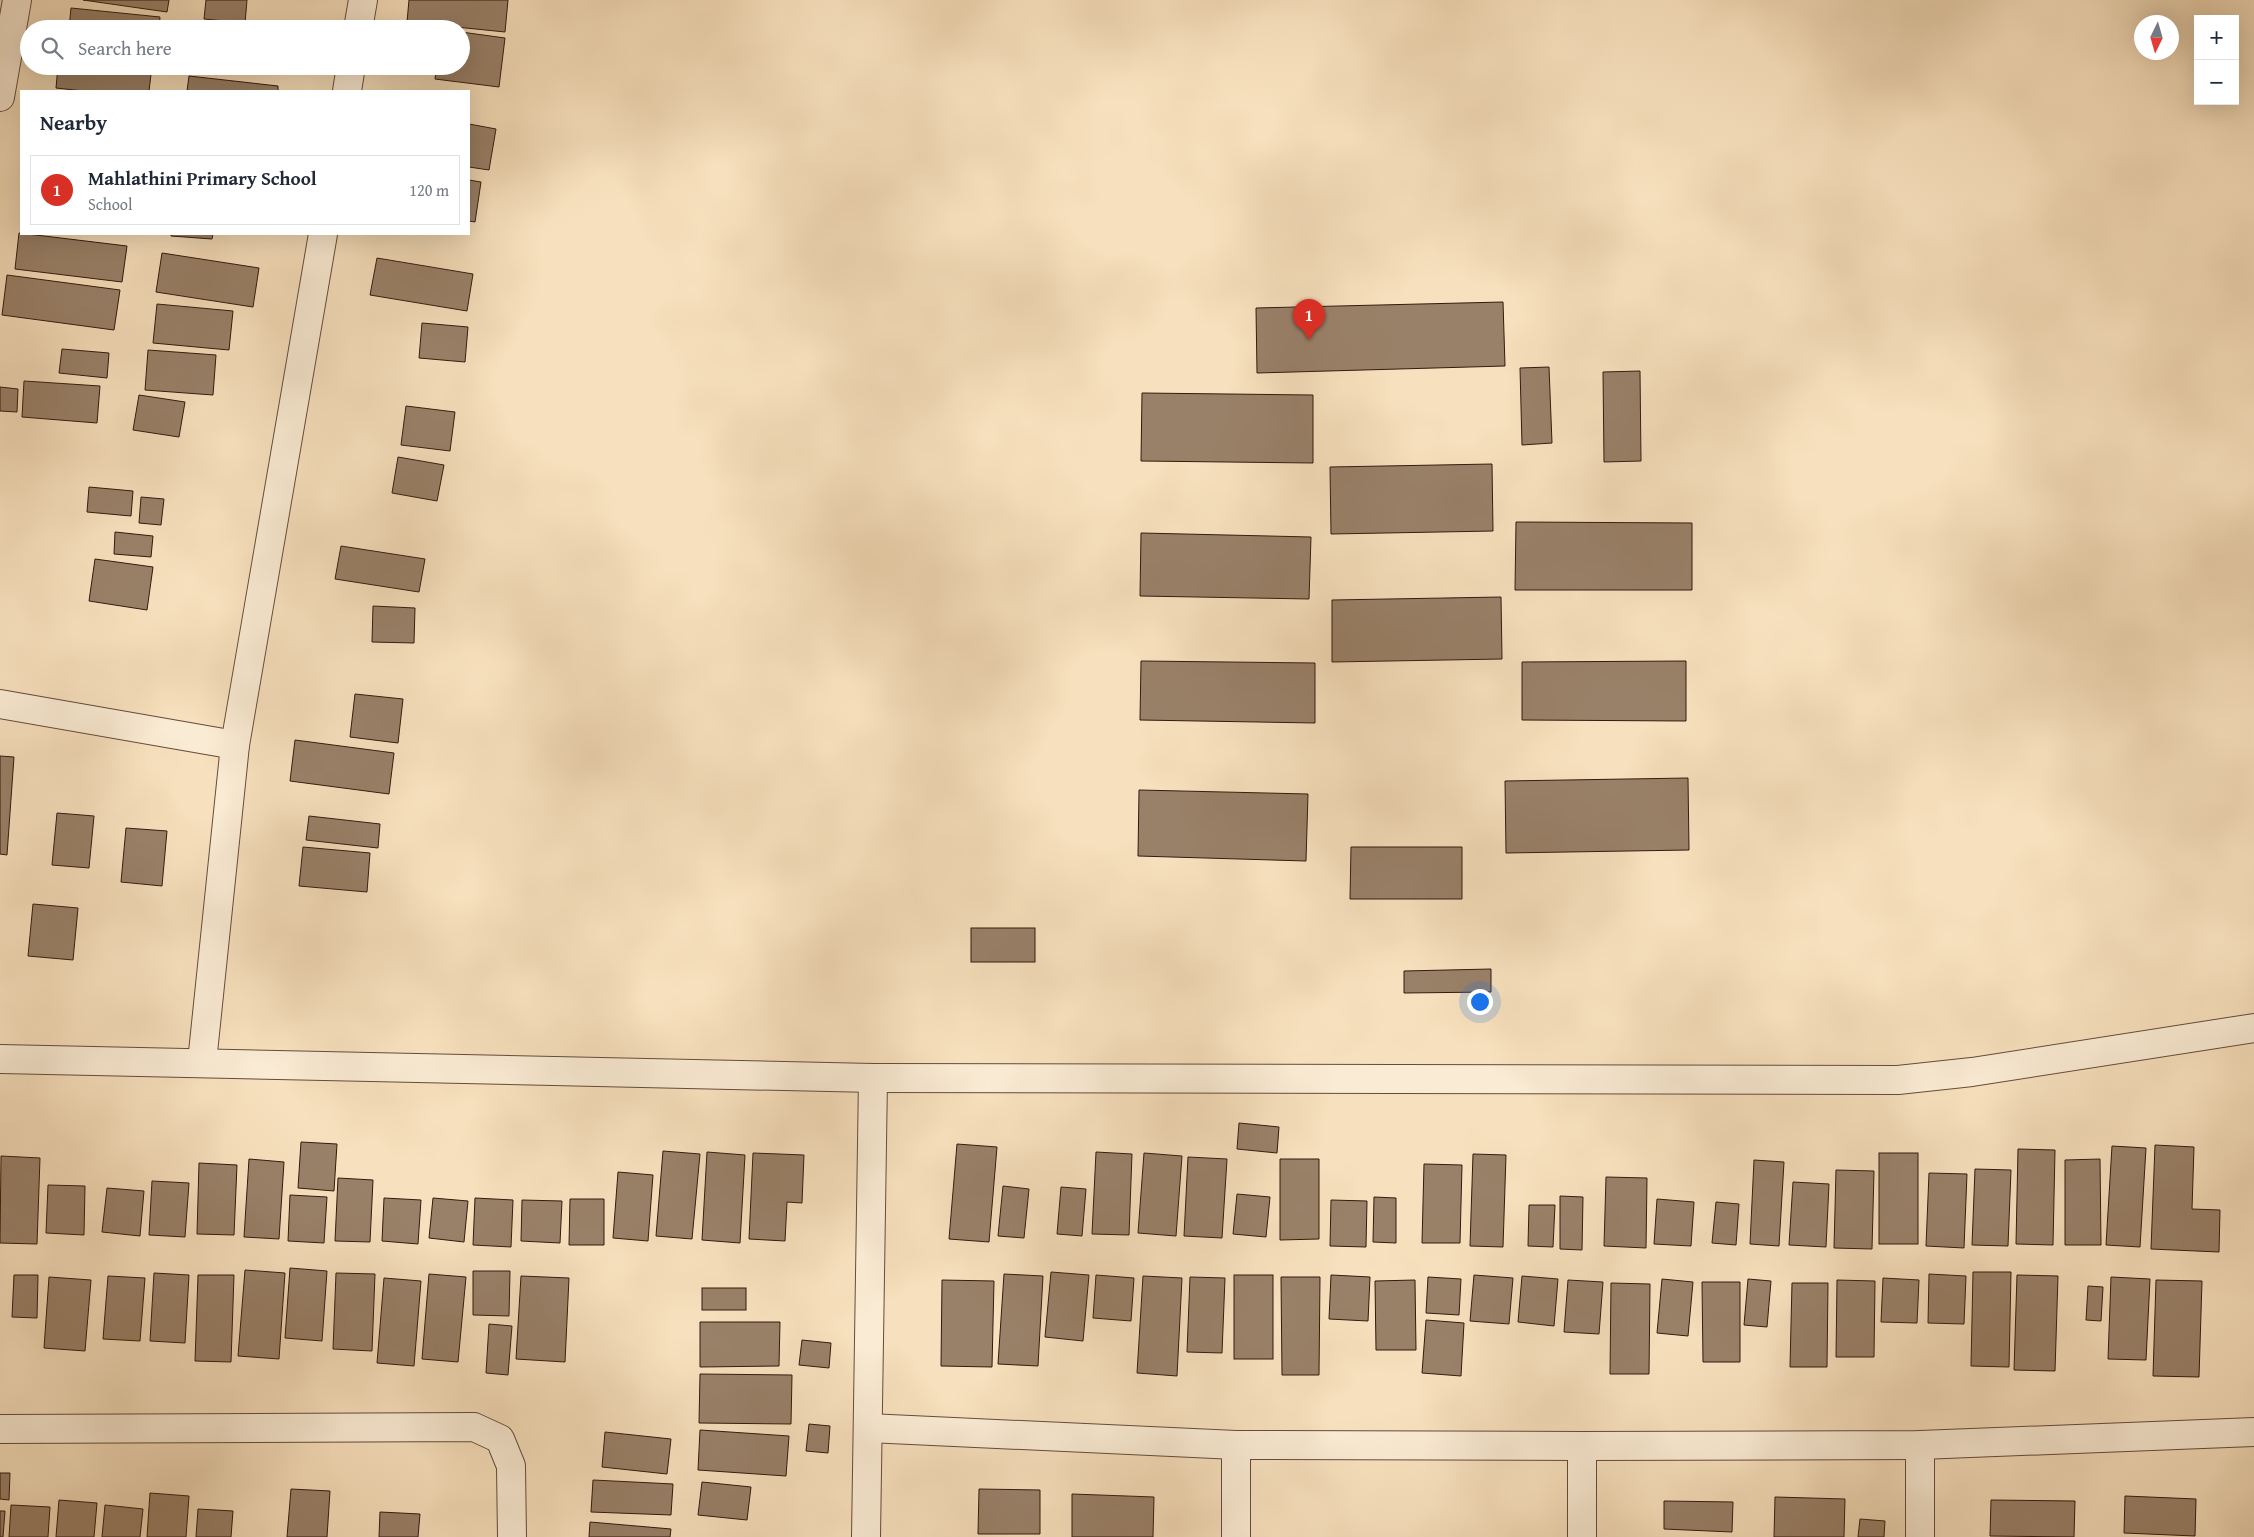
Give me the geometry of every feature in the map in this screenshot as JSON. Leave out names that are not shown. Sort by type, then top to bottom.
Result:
[{"type":"street","points":[[0,97],[17,0]]},
{"type":"street","points":[[360,20],[363,0]]},
{"type":"street","points":[[347,90],[350,75]]},
{"type":"street","points":[[202,1062],[235,745],[323,235]]},
{"type":"street","points":[[0,704],[235,745]]},
{"type":"street","points":[[0,1059],[873,1078],[1898,1080],[1972,1072],[2254,1028]]},
{"type":"street","points":[[866,1537],[873,1078]]},
{"type":"street","points":[[0,1428],[474,1427],[500,1439],[511,1466],[512,1537]]},
{"type":"street","points":[[868,1428],[1236,1445],[1582,1446],[1920,1444],[2254,1432]]},
{"type":"street","points":[[1920,1444],[1920,1537]]},
{"type":"street","points":[[1236,1445],[1236,1537]]},
{"type":"street","points":[[1582,1446],[1582,1537]]},
{"type":"building","points":[[83,0],[169,0],[167,12]]},
{"type":"building","points":[[206,0],[247,0],[245,20],[204,19]]},
{"type":"building","points":[[409,0],[508,0],[505,32],[470,28],[470,20],[407,20]]},
{"type":"building","points":[[71,8],[160,17],[160,20],[70,20]]},
{"type":"building","points":[[470,33],[505,38],[499,87],[435,79],[436,75],[470,75]]},
{"type":"building","points":[[57,75],[151,75],[149,90],[75,90],[56,88]]},
{"type":"building","points":[[189,76],[278,86],[278,90],[187,90]]},
{"type":"building","points":[[470,124],[496,129],[489,170],[470,167]]},
{"type":"building","points":[[470,180],[481,182],[475,222],[470,221]]},
{"type":"building","points":[[19,233],[20,235],[36,235],[127,246],[122,282],[15,269]]},
{"type":"building","points":[[171,235],[213,235],[212,239]]},
{"type":"building","points":[[162,253],[259,268],[253,307],[156,292]]},
{"type":"building","points":[[377,258],[473,274],[467,311],[370,295]]},
{"type":"building","points":[[7,275],[120,290],[114,330],[2,315]]},
{"type":"building","points":[[1503,302],[1505,366],[1257,373],[1256,308]]},
{"type":"building","points":[[157,304],[233,311],[229,350],[153,343]]},
{"type":"building","points":[[422,323],[468,327],[465,362],[419,358]]},
{"type":"building","points":[[62,349],[109,353],[107,378],[59,373]]},
{"type":"building","points":[[148,350],[216,355],[213,395],[145,390]]},
{"type":"building","points":[[1549,367],[1552,443],[1522,445],[1520,368]]},
{"type":"building","points":[[1640,371],[1641,461],[1604,462],[1603,372]]},
{"type":"building","points":[[24,381],[100,386],[97,423],[22,417]]},
{"type":"building","points":[[0,387],[18,389],[17,412],[0,411]]},
{"type":"building","points":[[1142,393],[1313,395],[1313,463],[1141,461]]},
{"type":"building","points":[[139,395],[185,402],[179,437],[133,430]]},
{"type":"building","points":[[406,406],[455,412],[450,451],[401,445]]},
{"type":"building","points":[[398,457],[444,465],[437,501],[392,493]]},
{"type":"building","points":[[1492,464],[1493,531],[1331,534],[1330,467]]},
{"type":"building","points":[[89,487],[133,491],[131,516],[87,512]]},
{"type":"building","points":[[141,497],[164,499],[161,525],[139,523]]},
{"type":"building","points":[[1516,522],[1692,523],[1692,590],[1515,590]]},
{"type":"building","points":[[115,532],[153,536],[151,557],[114,554]]},
{"type":"building","points":[[1141,533],[1311,537],[1309,599],[1140,596]]},
{"type":"building","points":[[341,546],[425,559],[419,592],[335,579]]},
{"type":"building","points":[[95,559],[153,567],[147,610],[89,601]]},
{"type":"building","points":[[1501,597],[1502,659],[1332,662],[1332,600]]},
{"type":"building","points":[[373,606],[415,608],[414,643],[372,642]]},
{"type":"building","points":[[1141,661],[1315,663],[1315,723],[1140,720]]},
{"type":"building","points":[[1686,661],[1686,721],[1522,720],[1522,662]]},
{"type":"building","points":[[355,694],[403,699],[398,743],[350,737]]},
{"type":"building","points":[[295,740],[394,753],[389,794],[290,781]]},
{"type":"building","points":[[0,756],[14,757],[7,855],[0,854]]},
{"type":"building","points":[[1688,778],[1689,850],[1506,853],[1505,781]]},
{"type":"building","points":[[1139,790],[1308,794],[1306,861],[1138,856]]},
{"type":"building","points":[[57,813],[94,816],[89,868],[52,865]]},
{"type":"building","points":[[309,816],[380,824],[378,848],[306,840]]},
{"type":"building","points":[[126,828],[167,831],[162,886],[121,882]]},
{"type":"building","points":[[303,847],[370,853],[367,892],[299,886]]},
{"type":"building","points":[[1351,847],[1462,847],[1462,899],[1350,899]]},
{"type":"building","points":[[33,904],[78,908],[73,960],[28,956]]},
{"type":"building","points":[[971,928],[1035,928],[1035,962],[971,962]]},
{"type":"building","points":[[1491,969],[1491,992],[1404,993],[1404,971]]},
{"type":"building","points":[[1239,1123],[1279,1127],[1277,1153],[1237,1149]]},
{"type":"building","points":[[301,1142],[337,1144],[334,1191],[298,1188]]},
{"type":"building","points":[[957,1144],[997,1147],[989,1242],[949,1239]]},
{"type":"building","points":[[2155,1145],[2194,1147],[2192,1209],[2220,1210],[2219,1252],[2151,1249]]},
{"type":"building","points":[[2112,1146],[2146,1148],[2140,1247],[2106,1245]]},
{"type":"building","points":[[2018,1149],[2055,1150],[2053,1245],[2016,1244]]},
{"type":"building","points":[[663,1151],[700,1154],[692,1239],[656,1236]]},
{"type":"building","points":[[707,1152],[745,1155],[740,1243],[702,1240]]},
{"type":"building","points":[[1096,1152],[1132,1154],[1129,1235],[1092,1234]]},
{"type":"building","points":[[753,1153],[804,1155],[802,1203],[787,1202],[785,1241],[749,1239]]},
{"type":"building","points":[[1144,1153],[1182,1156],[1176,1236],[1138,1233]]},
{"type":"building","points":[[1879,1153],[1918,1153],[1918,1244],[1879,1244]]},
{"type":"building","points":[[1473,1154],[1506,1155],[1503,1247],[1470,1246]]},
{"type":"building","points":[[1,1156],[40,1158],[37,1244],[0,1243]]},
{"type":"building","points":[[1188,1157],[1227,1159],[1222,1238],[1184,1236]]},
{"type":"building","points":[[249,1159],[284,1162],[279,1239],[244,1237]]},
{"type":"building","points":[[1280,1159],[1319,1159],[1319,1239],[1280,1240]]},
{"type":"building","points":[[2100,1159],[2101,1245],[2065,1245],[2065,1160]]},
{"type":"building","points":[[1754,1160],[1784,1162],[1779,1246],[1750,1244]]},
{"type":"building","points":[[199,1163],[237,1165],[234,1235],[197,1234]]},
{"type":"building","points":[[1424,1164],[1462,1165],[1460,1243],[1422,1243]]},
{"type":"building","points":[[1975,1169],[2011,1170],[2008,1246],[1972,1245]]},
{"type":"building","points":[[1836,1170],[1874,1171],[1872,1249],[1834,1248]]},
{"type":"building","points":[[618,1172],[653,1175],[648,1241],[613,1238]]},
{"type":"building","points":[[1929,1173],[1967,1174],[1964,1248],[1926,1246]]},
{"type":"building","points":[[1606,1177],[1647,1178],[1646,1248],[1604,1246]]},
{"type":"building","points":[[338,1178],[373,1180],[370,1242],[335,1241]]},
{"type":"building","points":[[152,1181],[189,1183],[185,1237],[149,1235]]},
{"type":"building","points":[[1793,1182],[1829,1184],[1826,1247],[1789,1245]]},
{"type":"building","points":[[48,1185],[85,1186],[84,1235],[46,1233]]},
{"type":"building","points":[[1003,1186],[1029,1189],[1024,1238],[998,1236]]},
{"type":"building","points":[[1061,1187],[1086,1189],[1082,1236],[1057,1234]]},
{"type":"building","points":[[107,1188],[144,1191],[140,1236],[102,1232]]},
{"type":"building","points":[[1237,1194],[1270,1197],[1266,1237],[1233,1234]]},
{"type":"building","points":[[290,1195],[327,1197],[324,1243],[288,1241]]},
{"type":"building","points":[[1560,1196],[1583,1197],[1582,1250],[1560,1249]]},
{"type":"building","points":[[1374,1197],[1396,1198],[1396,1243],[1373,1242]]},
{"type":"building","points":[[384,1198],[421,1200],[418,1244],[382,1241]]},
{"type":"building","points":[[433,1198],[468,1201],[464,1242],[429,1238]]},
{"type":"building","points":[[475,1198],[513,1200],[511,1247],[473,1245]]},
{"type":"building","points":[[570,1199],[604,1199],[604,1245],[569,1245]]},
{"type":"building","points":[[1657,1199],[1694,1202],[1691,1246],[1654,1244]]},
{"type":"building","points":[[522,1200],[562,1201],[560,1243],[521,1241]]},
{"type":"building","points":[[1331,1200],[1367,1201],[1366,1247],[1330,1246]]},
{"type":"building","points":[[1716,1202],[1739,1204],[1736,1245],[1712,1243]]},
{"type":"building","points":[[1529,1205],[1555,1205],[1553,1247],[1528,1246]]},
{"type":"building","points":[[290,1268],[327,1271],[322,1341],[285,1338]]},
{"type":"building","points":[[245,1270],[285,1273],[279,1359],[238,1356]]},
{"type":"building","points":[[473,1271],[510,1271],[509,1316],[473,1315]]},
{"type":"building","points":[[1051,1272],[1089,1275],[1083,1341],[1045,1337]]},
{"type":"building","points":[[1973,1272],[2011,1272],[2009,1367],[1971,1366]]},
{"type":"building","points":[[154,1273],[189,1275],[185,1343],[150,1341]]},
{"type":"building","points":[[336,1273],[375,1274],[372,1351],[333,1349]]},
{"type":"building","points":[[429,1274],[466,1277],[458,1362],[422,1359]]},
{"type":"building","points":[[1004,1274],[1043,1276],[1038,1366],[998,1364]]},
{"type":"building","points":[[1929,1274],[1966,1276],[1964,1324],[1928,1323]]},
{"type":"building","points":[[14,1275],[38,1275],[37,1318],[12,1317]]},
{"type":"building","points":[[198,1275],[234,1275],[231,1362],[195,1361]]},
{"type":"building","points":[[1096,1275],[1134,1278],[1131,1321],[1093,1318]]},
{"type":"building","points":[[1234,1275],[1273,1275],[1273,1359],[1234,1359]]},
{"type":"building","points":[[1331,1275],[1370,1277],[1368,1321],[1329,1319]]},
{"type":"building","points":[[1474,1275],[1513,1278],[1509,1324],[1470,1321]]},
{"type":"building","points":[[2017,1275],[2058,1276],[2055,1371],[2014,1370]]},
{"type":"building","points":[[108,1276],[145,1278],[140,1341],[103,1339]]},
{"type":"building","points":[[521,1276],[569,1278],[565,1362],[516,1359]]},
{"type":"building","points":[[1143,1276],[1182,1278],[1177,1376],[1137,1373]]},
{"type":"building","points":[[1522,1276],[1558,1279],[1554,1326],[1518,1322]]},
{"type":"building","points":[[49,1277],[91,1280],[85,1351],[44,1348]]},
{"type":"building","points":[[1190,1277],[1225,1278],[1222,1353],[1187,1352]]},
{"type":"building","points":[[1281,1277],[1320,1277],[1319,1375],[1282,1375]]},
{"type":"building","points":[[1428,1277],[1461,1279],[1459,1315],[1426,1313]]},
{"type":"building","points":[[2111,1277],[2150,1279],[2146,1360],[2108,1359]]},
{"type":"building","points":[[384,1278],[421,1281],[414,1366],[377,1363]]},
{"type":"building","points":[[1883,1278],[1919,1280],[1917,1323],[1881,1322]]},
{"type":"building","points":[[1662,1279],[1693,1282],[1688,1336],[1657,1333]]},
{"type":"building","points":[[1748,1279],[1771,1281],[1767,1327],[1744,1325]]},
{"type":"building","points":[[942,1280],[994,1281],[992,1367],[941,1366]]},
{"type":"building","points":[[1415,1280],[1416,1350],[1376,1350],[1375,1281]]},
{"type":"building","points":[[1568,1280],[1603,1282],[1599,1334],[1564,1332]]},
{"type":"building","points":[[1837,1280],[1875,1281],[1874,1357],[1836,1357]]},
{"type":"building","points":[[2156,1280],[2202,1281],[2199,1377],[2153,1376]]},
{"type":"building","points":[[1702,1282],[1740,1282],[1740,1362],[1703,1362]]},
{"type":"building","points":[[1611,1283],[1650,1284],[1649,1374],[1610,1374]]},
{"type":"building","points":[[1792,1283],[1828,1283],[1827,1367],[1790,1367]]},
{"type":"building","points":[[2088,1286],[2103,1287],[2101,1321],[2086,1320]]},
{"type":"building","points":[[702,1288],[746,1288],[746,1310],[702,1310]]},
{"type":"building","points":[[1426,1320],[1464,1323],[1461,1376],[1422,1373]]},
{"type":"building","points":[[700,1322],[780,1322],[779,1366],[700,1367]]},
{"type":"building","points":[[489,1324],[512,1326],[508,1375],[486,1373]]},
{"type":"building","points":[[802,1340],[831,1343],[829,1368],[799,1365]]},
{"type":"building","points":[[700,1374],[792,1375],[791,1424],[699,1423]]},
{"type":"building","points":[[809,1424],[830,1426],[828,1453],[806,1451]]},
{"type":"building","points":[[700,1430],[789,1436],[786,1476],[698,1470]]},
{"type":"building","points":[[605,1432],[671,1439],[667,1474],[602,1467]]},
{"type":"building","points":[[0,1473],[10,1473],[9,1500],[0,1499]]},
{"type":"building","points":[[593,1480],[673,1484],[671,1515],[591,1512]]},
{"type":"building","points":[[702,1482],[751,1487],[747,1520],[698,1515]]},
{"type":"building","points":[[291,1489],[330,1491],[327,1537],[287,1537]]},
{"type":"building","points":[[979,1489],[1040,1490],[1040,1534],[978,1534]]},
{"type":"building","points":[[150,1493],[189,1496],[186,1537],[147,1537]]},
{"type":"building","points":[[1072,1494],[1154,1497],[1153,1537],[1072,1537]]},
{"type":"building","points":[[2125,1496],[2196,1499],[2195,1536],[2124,1533]]},
{"type":"building","points":[[1775,1497],[1845,1499],[1844,1537],[1774,1537]]},
{"type":"building","points":[[59,1500],[97,1503],[94,1537],[56,1537]]},
{"type":"building","points":[[1991,1500],[2075,1501],[2074,1537],[1990,1536]]},
{"type":"building","points":[[1664,1501],[1733,1502],[1732,1532],[1664,1529]]},
{"type":"building","points":[[11,1505],[50,1507],[48,1537],[9,1537]]},
{"type":"building","points":[[105,1505],[143,1509],[140,1537],[102,1537]]},
{"type":"building","points":[[198,1509],[233,1511],[231,1537],[196,1537]]},
{"type":"building","points":[[0,1511],[5,1511],[3,1537],[0,1537]]},
{"type":"building","points":[[380,1512],[420,1514],[418,1537],[379,1537]]},
{"type":"building","points":[[1860,1519],[1885,1521],[1884,1537],[1858,1537]]},
{"type":"building","points":[[590,1522],[671,1529],[670,1537],[589,1537]]},
{"type":"place","name":"Mahlathini Primary School","points":[[1309,340]]}]
